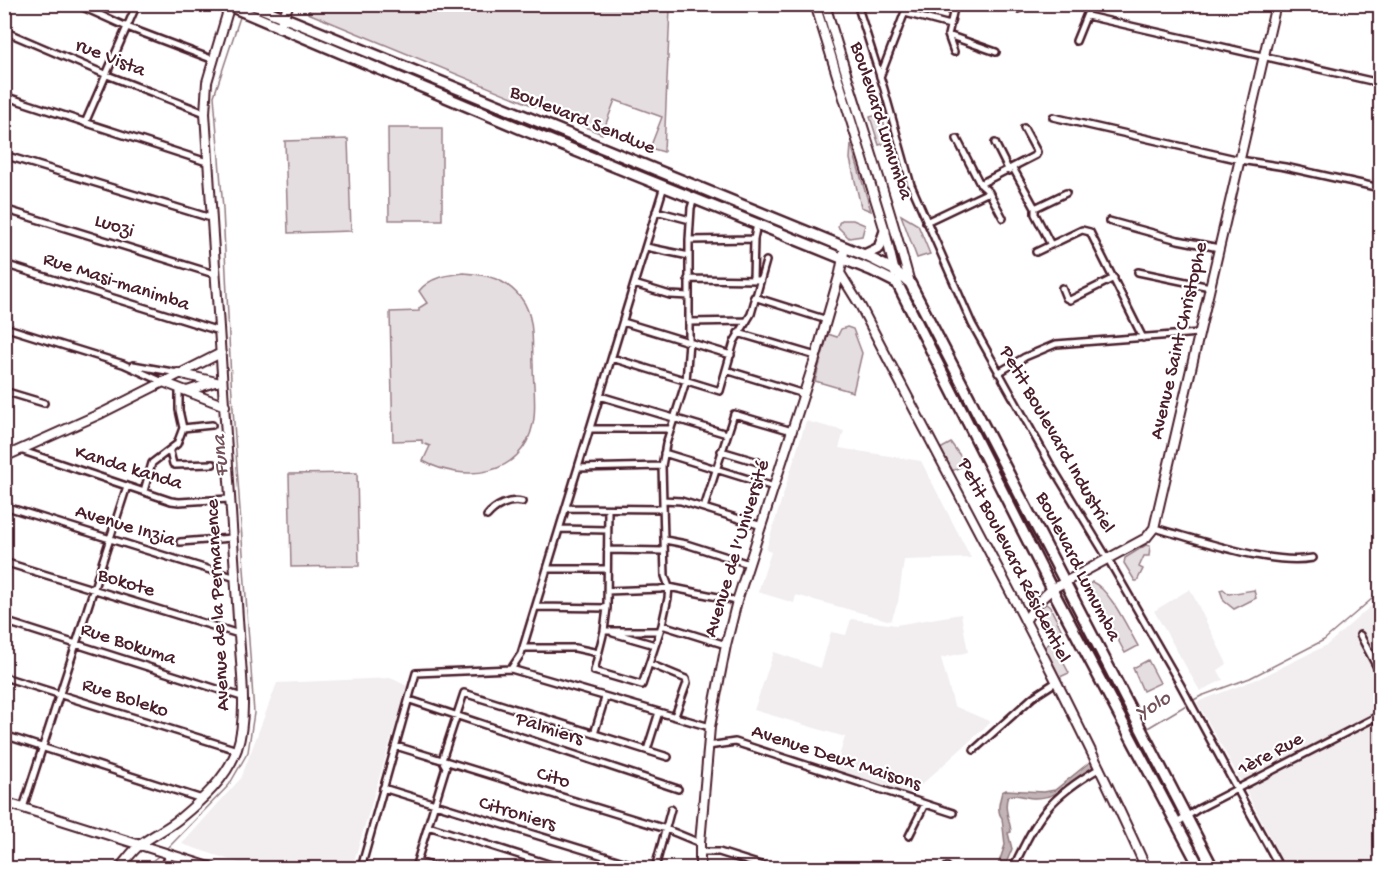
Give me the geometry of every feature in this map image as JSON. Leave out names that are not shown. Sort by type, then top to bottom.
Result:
[{"type":"highway","points":[[230,6],[253,9]]},
{"type":"highway","name":"Boulevard Sendwe","points":[[253,9],[284,18],[845,247],[894,270]]},
{"type":"highway","name":"Boulevard Sendwe","points":[[253,9],[279,28],[871,270],[897,283]]},
{"type":"highway","points":[[864,255],[879,248],[885,231]]},
{"type":"highway","name":"Boulevard Lumumba","points":[[894,270],[910,283],[1213,868]]},
{"type":"highway","name":"Boulevard Lumumba","points":[[897,283],[1052,589],[1200,868]]},
{"type":"street","points":[[76,4],[127,27],[214,60]]},
{"type":"street","points":[[85,123],[108,75],[137,4]]},
{"type":"street","points":[[279,28],[289,4]]},
{"type":"street","name":"Boulevard Lumumba","points":[[815,4],[885,231],[897,283]]},
{"type":"street","name":"Boulevard Lumumba","points":[[825,4],[858,116],[885,194],[910,283]]},
{"type":"street","name":"Petit Boulevard Industriel","points":[[857,4],[911,185],[972,324],[1049,462],[1180,684],[1280,868]]},
{"type":"street","points":[[880,77],[908,4]]},
{"type":"street","points":[[954,52],[948,35],[955,4]]},
{"type":"street","points":[[1006,4],[1018,9]]},
{"type":"street","points":[[1076,41],[1091,4]]},
{"type":"street","name":"Avenue Saint Christophe","points":[[1154,528],[1276,4]]},
{"type":"street","name":"Avenue de la Permanence","points":[[119,868],[141,844],[162,833],[202,799],[225,772],[237,750],[242,719],[236,578],[229,499],[225,406],[220,381],[221,353],[205,113],[207,82],[230,6]]},
{"type":"street","points":[[905,13],[950,25]]},
{"type":"street","points":[[1087,16],[1380,83]]},
{"type":"street","name":"rue Vista","points":[[4,31],[205,113]]},
{"type":"street","points":[[948,35],[996,52]]},
{"type":"street","points":[[4,96],[207,162]]},
{"type":"street","points":[[1053,117],[1240,160],[1285,167],[1380,188]]},
{"type":"street","points":[[980,184],[1011,170],[1037,154],[1024,128]]},
{"type":"street","points":[[957,139],[980,184],[989,192],[1003,218]]},
{"type":"street","points":[[995,143],[1035,208],[1035,214],[1051,245]]},
{"type":"street","points":[[4,155],[211,218]]},
{"type":"street","points":[[511,669],[523,648],[536,607],[664,186]]},
{"type":"street","points":[[926,222],[989,192]]},
{"type":"street","points":[[1035,208],[1066,193]]},
{"type":"street","points":[[608,509],[607,608],[604,631],[594,669],[596,672],[638,685],[644,684],[668,598],[669,587],[665,576],[662,466],[686,381],[689,342],[689,240],[694,198]]},
{"type":"street","name":"Luozi","points":[[4,209],[214,274]]},
{"type":"street","points":[[656,212],[690,220]]},
{"type":"street","points":[[1109,221],[1178,240],[1219,248]]},
{"type":"street","points":[[612,358],[720,391],[738,333],[747,321],[754,297],[756,280],[754,238],[757,224]]},
{"type":"street","points":[[1036,252],[1082,230],[1090,232],[1143,338]]},
{"type":"street","points":[[689,240],[754,238]]},
{"type":"street","points":[[646,247],[689,256]]},
{"type":"street","name":"Avenue de l’Université","points":[[700,868],[708,746],[706,726],[737,601],[827,320],[845,247]]},
{"type":"street","points":[[756,280],[766,261]]},
{"type":"street","name":"Rue Masi-manimba","points":[[4,264],[219,331]]},
{"type":"street","points":[[1138,272],[1210,287]]},
{"type":"street","name":"Petit Boulevard Résidentiel","points":[[840,273],[861,307],[941,457],[1100,767],[1146,868]]},
{"type":"street","points":[[1062,288],[1066,298],[1070,300],[1113,278]]},
{"type":"street","points":[[688,279],[756,280]]},
{"type":"street","points":[[634,284],[670,295],[689,296]]},
{"type":"street","points":[[754,297],[827,320]]},
{"type":"street","points":[[689,322],[747,321]]},
{"type":"street","points":[[623,322],[731,355]]},
{"type":"street","points":[[4,327],[123,364],[225,406]]},
{"type":"street","points":[[738,333],[816,356]]},
{"type":"street","points":[[998,373],[1025,357],[1056,344],[1199,333]]},
{"type":"street","points":[[4,457],[111,409],[221,353]]},
{"type":"street","points":[[123,364],[220,381]]},
{"type":"street","points":[[726,370],[804,394]]},
{"type":"street","points":[[183,389],[220,381]]},
{"type":"street","points":[[144,491],[152,463],[155,459],[170,452],[179,441],[183,428],[179,410],[183,389]]},
{"type":"street","points":[[4,391],[44,403]]},
{"type":"street","points":[[600,396],[727,434]]},
{"type":"street","points":[[704,508],[734,414],[792,431]]},
{"type":"street","points":[[183,428],[212,425]]},
{"type":"street","points":[[590,429],[671,429]]},
{"type":"street","name":"Kanda kanda","points":[[21,450],[179,502],[229,499]]},
{"type":"street","points":[[721,451],[758,462]]},
{"type":"street","name":"Kanda kanda","points":[[170,452],[175,465],[213,464]]},
{"type":"street","points":[[664,453],[774,488]]},
{"type":"street","points":[[578,468],[662,466]]},
{"type":"street","points":[[23,808],[127,486]]},
{"type":"street","points":[[487,516],[493,508],[515,500],[522,502]]},
{"type":"street","points":[[663,500],[681,501],[762,526]]},
{"type":"street","name":"Avenue Inzia","points":[[4,506],[236,578]]},
{"type":"street","points":[[567,508],[663,508]]},
{"type":"street","points":[[1025,621],[1042,597],[1052,589],[1146,538],[1154,528],[1266,557],[1299,560],[1313,558]]},
{"type":"street","points":[[560,529],[607,530]]},
{"type":"street","name":"Avenue Inzia","points":[[180,542],[232,538]]},
{"type":"street","points":[[664,540],[686,544],[749,564]]},
{"type":"street","points":[[607,550],[664,551]]},
{"type":"street","name":"Bokote","points":[[4,562],[239,634]]},
{"type":"street","points":[[548,569],[607,569]]},
{"type":"street","points":[[608,591],[669,587],[737,601]]},
{"type":"street","points":[[536,607],[607,608]]},
{"type":"street","name":"Rue Bokuma","points":[[4,621],[242,697]]},
{"type":"street","points":[[604,631],[661,628],[726,645]]},
{"type":"street","points":[[604,631],[655,645]]},
{"type":"street","points":[[1359,635],[1380,673]]},
{"type":"street","points":[[523,648],[575,648],[598,653]]},
{"type":"street","points":[[650,664],[686,679],[687,683],[675,716]]},
{"type":"street","points":[[361,868],[416,673],[511,669],[706,726]]},
{"type":"street","name":"Rue Boleko","points":[[4,677],[237,750]]},
{"type":"street","points":[[974,750],[1033,697],[1056,682]]},
{"type":"street","points":[[415,868],[446,767],[442,760],[463,695],[466,693],[668,757]]},
{"type":"street","points":[[594,734],[605,698]]},
{"type":"street","name":"Palmiers","points":[[410,700],[678,789]]},
{"type":"street","points":[[647,750],[659,712]]},
{"type":"street","name":"1ère Rue","points":[[1177,823],[1186,816],[1380,715]]},
{"type":"street","points":[[4,735],[202,799]]},
{"type":"street","name":"Avenue Deux Maisons","points":[[708,746],[735,742],[953,813]]},
{"type":"street","name":"Cito","points":[[396,746],[666,829],[700,843]]},
{"type":"street","points":[[1022,868],[1014,867],[1033,827],[1047,807],[1100,767]]},
{"type":"street","name":"Citroniers","points":[[383,788],[643,868]]},
{"type":"street","points":[[4,802],[213,868]]},
{"type":"street","points":[[909,836],[925,804]]},
{"type":"street","points":[[655,868],[671,809]]},
{"type":"street","points":[[428,826],[561,868]]},
{"type":"street","points":[[159,868],[163,853],[162,833]]},
{"type":"street","points":[[700,852],[719,852],[770,868]]},
{"type":"street","points":[[163,853],[169,868]]},
{"type":"street","points":[[178,868],[183,859]]},
{"type":"street","points":[[418,862],[439,868]]},
{"type":"shaded area","points":[[312,4],[655,4],[657,9],[670,8],[664,152],[650,148],[662,117],[615,100],[602,134],[308,13]]},
{"type":"shaded area","points":[[881,114],[890,142],[879,145],[870,117]]},
{"type":"shaded area","points":[[388,128],[442,128],[442,220],[389,220]]},
{"type":"shaded area","points":[[348,139],[351,231],[288,233],[285,141]]},
{"type":"shaded area","points":[[851,144],[871,211],[861,207],[850,159]]},
{"type":"shaded area","points":[[901,215],[918,225],[930,254],[917,258]]},
{"type":"shaded area","points":[[842,220],[853,220],[865,225],[862,236],[849,238],[838,227]]},
{"type":"shaded area","points":[[464,273],[495,279],[515,291],[529,313],[532,339],[535,410],[527,442],[517,455],[504,465],[489,471],[473,473],[439,468],[423,461],[430,446],[422,443],[422,440],[393,441],[390,312],[419,311],[419,308],[427,303],[419,291],[423,286],[439,278]]},
{"type":"shaded area","points":[[847,327],[853,329],[862,353],[853,392],[815,381],[828,334],[837,337],[841,329]]},
{"type":"shaded area","points":[[806,421],[844,431],[839,448],[921,461],[971,558],[904,560],[898,602],[891,621],[796,595],[794,603],[758,592],[771,552],[766,550]]},
{"type":"shaded area","points":[[951,443],[966,464],[952,471],[940,449]]},
{"type":"shaded area","points":[[357,473],[359,566],[291,567],[289,474]]},
{"type":"shaded area","points":[[1146,545],[1150,546],[1149,556],[1144,556],[1139,567],[1143,569],[1135,581],[1124,563],[1125,558]]},
{"type":"shaded area","points":[[1092,582],[1099,586],[1112,601],[1138,646],[1125,653],[1089,585]]},
{"type":"shaded area","points":[[1190,589],[1227,664],[1218,670],[1223,680],[1200,691],[1154,611]]},
{"type":"shaded area","points":[[1223,589],[1229,594],[1254,590],[1256,598],[1234,609],[1224,601],[1220,590]]},
{"type":"shaded area","points":[[1380,598],[1380,868],[1286,868],[1197,702],[1260,678],[1327,645]]},
{"type":"shaded area","points":[[1046,604],[1050,607],[1063,633],[1052,637],[1040,613],[1041,607]]},
{"type":"shaded area","points":[[961,614],[968,652],[941,658],[954,706],[991,722],[911,794],[835,770],[845,737],[754,710],[774,652],[821,668],[831,632],[846,635],[851,619],[896,625]]},
{"type":"shaded area","points":[[1052,641],[1069,673],[1058,678],[1044,648]]},
{"type":"shaded area","points":[[1148,660],[1160,683],[1143,691],[1133,668]]},
{"type":"shaded area","points":[[391,678],[407,686],[352,868],[254,868],[182,844],[241,778],[277,683]]},
{"type":"shaded area","points":[[1091,761],[1094,766],[1066,788],[1052,795],[1035,798],[1008,796],[1006,810],[1012,849],[1004,868],[997,868],[1005,845],[999,809],[1002,792],[1006,790],[1044,792],[1055,790]]},
{"type":"waterway","name":"Funa","points":[[167,849],[229,785],[248,752],[254,713],[214,96],[241,14]]},
{"type":"waterway","name":"Yolo","points":[[1192,701],[1250,678],[1324,640],[1380,592]]},
{"type":"waterway","name":"Yolo","points":[[1146,729],[1188,704]]},
{"type":"waterway","name":"Funa","points":[[143,868],[161,854]]}]
